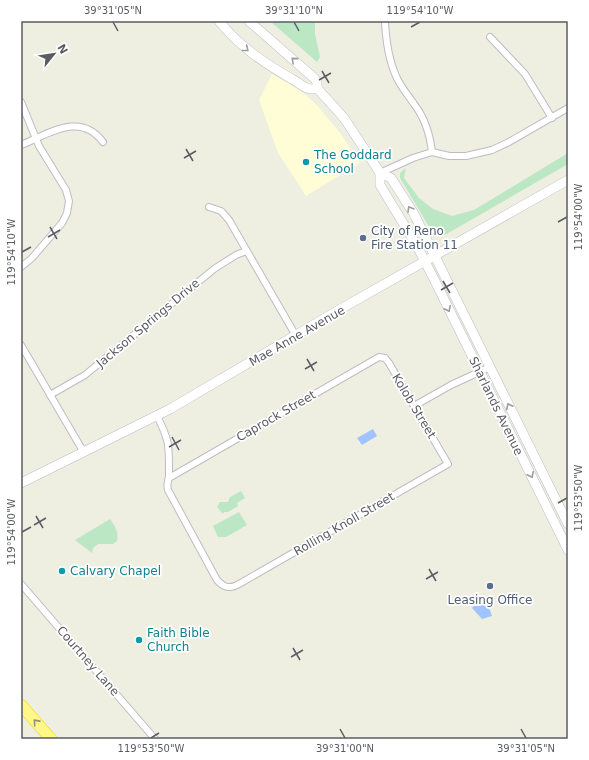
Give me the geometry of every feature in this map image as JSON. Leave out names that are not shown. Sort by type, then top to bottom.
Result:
[{"type":"highway","points":[[21,705],[51,739]]},
{"type":"main road","points":[[219,21],[239,43],[262,60],[306,88],[317,88]]},
{"type":"main road","points":[[249,21],[314,78],[317,82],[317,88],[344,118],[380,173]]},
{"type":"main road","name":"Sharlands Avenue","points":[[567,518],[414,214],[394,182],[387,176],[380,173],[380,185],[424,262],[568,550]]},
{"type":"main road","name":"Mae Anne Avenue","points":[[21,483],[83,451],[157,416],[568,180]]},
{"type":"main road","points":[[554,521],[567,518]]},
{"type":"street","points":[[385,22],[386,44],[391,64],[403,90],[422,115],[430,139],[432,152]]},
{"type":"street","points":[[490,37],[525,74],[552,118]]},
{"type":"street","points":[[21,102],[36,139],[66,190],[69,207],[62,223],[32,258],[21,267]]},
{"type":"street","points":[[380,173],[397,164],[432,152],[449,156],[466,156],[492,150],[509,142],[568,108]]},
{"type":"street","points":[[21,145],[68,126],[77,126],[92,132],[103,142]]},
{"type":"street","points":[[209,207],[215,208],[225,215],[296,336]]},
{"type":"street","name":"Jackson Springs Drive","points":[[50,395],[85,375],[214,268],[246,251]]},
{"type":"street","points":[[21,345],[83,451]]},
{"type":"street","name":"Caprock Street","points":[[169,478],[373,359],[379,357],[385,358]]},
{"type":"street","name":"Kolob Street","points":[[385,358],[442,454]]},
{"type":"street","points":[[414,406],[451,385],[490,367]]},
{"type":"street","points":[[157,416],[169,444],[169,478]]},
{"type":"street","name":"Rolling Knoll Street","points":[[169,478],[166,486],[168,490],[217,580],[222,586],[228,588],[239,584],[448,464],[442,454]]},
{"type":"street","name":"Courtney Lane","points":[[21,584],[155,739]]},
{"type":"shaded area","points":[[272,74],[301,91],[316,104],[341,134],[360,163],[306,196],[278,153],[259,100]]},
{"type":"green space","points":[[270,21],[315,21],[315,34],[320,57],[317,62]]},
{"type":"green space","points":[[568,153],[568,164],[443,236],[438,235],[431,230],[400,178],[400,173],[406,168],[404,178],[419,198],[433,209],[452,216],[474,210]]},
{"type":"green space","points":[[241,491],[245,498],[237,503],[238,506],[228,512],[224,512],[223,514],[217,507],[220,502],[228,502],[230,497]]},
{"type":"green space","points":[[239,512],[247,525],[226,537],[218,537],[213,526]]},
{"type":"green space","points":[[110,519],[117,532],[117,541],[113,544],[98,544],[93,548],[92,553],[75,540]]},
{"type":"water","points":[[373,429],[377,436],[362,445],[357,438]]},
{"type":"water","points":[[483,604],[490,610],[492,616],[482,619],[472,608]]},
{"type":"place","name":"The Goddard School","points":[[306,162]]},
{"type":"place","name":"City of Reno Fire Station 11","points":[[363,238]]},
{"type":"place","name":"Calvary Chapel","points":[[62,571]]},
{"type":"place","name":"Leasing Office","points":[[490,586]]},
{"type":"place","name":"Faith Bible Church","points":[[139,640]]}]
